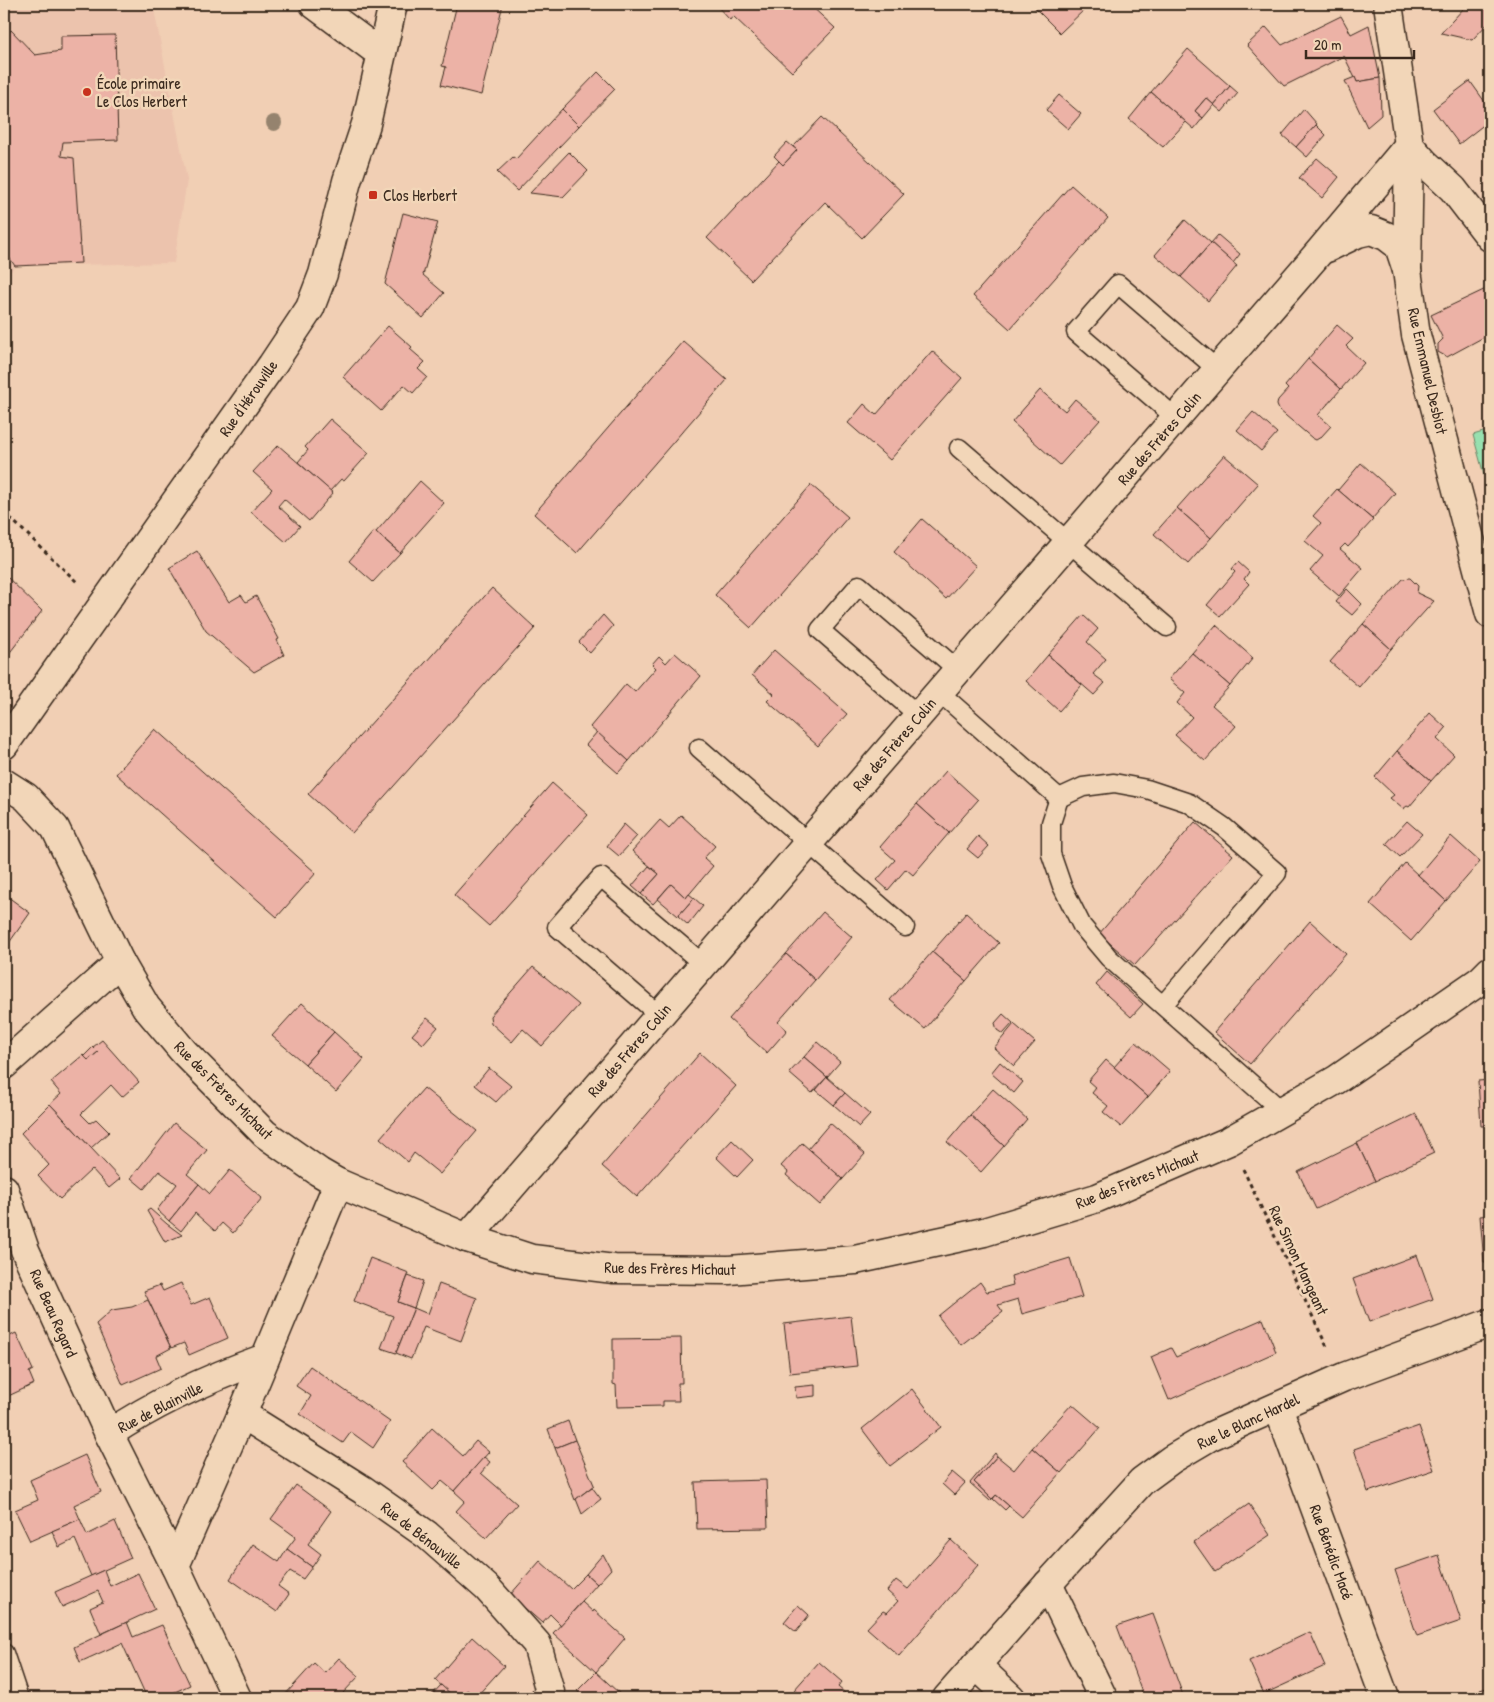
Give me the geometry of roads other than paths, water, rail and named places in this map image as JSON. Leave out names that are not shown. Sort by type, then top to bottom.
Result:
[{"type":"street","points":[[314,4],[381,54]]},
{"type":"street","name":"Rue d'Hérouville","points":[[4,744],[272,366],[310,308],[323,274],[346,181],[366,124],[393,4]]},
{"type":"street","name":"Rue Emmanuel Desbiot","points":[[1388,4],[1409,145],[1407,270],[1416,335],[1490,614]]},
{"type":"street","points":[[1409,145],[1453,189],[1490,237]]},
{"type":"street","name":"Rue des Frères Colin","points":[[467,1238],[1218,370],[1409,145]]},
{"type":"street","name":"Rue des Frères Colin","points":[[1321,250],[1358,233],[1371,230],[1386,236],[1399,246],[1407,270]]},
{"type":"street","name":"Rue des Frères Michaut","points":[[4,783],[26,797],[55,828],[120,962],[146,1007],[216,1086],[265,1134],[318,1172],[338,1183],[467,1238],[532,1258],[614,1269],[728,1270],[855,1260],[984,1232],[1097,1198],[1229,1141],[1282,1111],[1336,1080],[1487,977]]},
{"type":"street","points":[[4,1065],[120,962]]},
{"type":"street","points":[[175,1566],[242,1414],[338,1183]]},
{"type":"street","name":"Rue Beau Regard","points":[[4,1190],[26,1250],[109,1434]]},
{"type":"street","name":"Rue le Blanc Hardel","points":[[947,1698],[1142,1481],[1172,1459],[1212,1436],[1344,1376],[1490,1323]]},
{"type":"street","name":"Rue de Blainville","points":[[237,1698],[175,1566],[109,1434],[135,1416],[235,1369],[265,1358]]},
{"type":"street","name":"Rue Bénédic Macé","points":[[1278,1407],[1385,1698]]},
{"type":"street","name":"Rue de Bénouville","points":[[242,1414],[363,1490],[427,1535],[487,1588],[536,1644],[550,1692],[545,1698]]},
{"type":"street","points":[[1048,1584],[1103,1698]]},
{"type":"street","points":[[976,1665],[1011,1698]]},
{"type":"lane","points":[[1176,418],[1076,332],[1082,325],[1118,284],[1218,370]]},
{"type":"lane","points":[[959,448],[1166,627]]},
{"type":"lane","points":[[918,715],[820,630],[859,585],[958,670]]},
{"type":"lane","points":[[938,692],[1059,798]]},
{"type":"lane","points":[[699,748],[905,926]]},
{"type":"lane","points":[[1163,1006],[1278,873],[1224,827],[1189,803],[1147,789],[1114,783],[1083,787],[1059,798],[1051,823],[1051,854],[1070,904],[1082,926],[1109,958],[1163,1006],[1282,1111]]},
{"type":"lane","points":[[659,1015],[557,927],[601,876],[703,964]]},
{"type":"lane","points":[[4,1653],[19,1698]]},
{"type":"place","name":"École primaire Le Clos Herbert","points":[[87,92]]},
{"type":"place","name":"Clos Herbert","points":[[373,195]]}]
